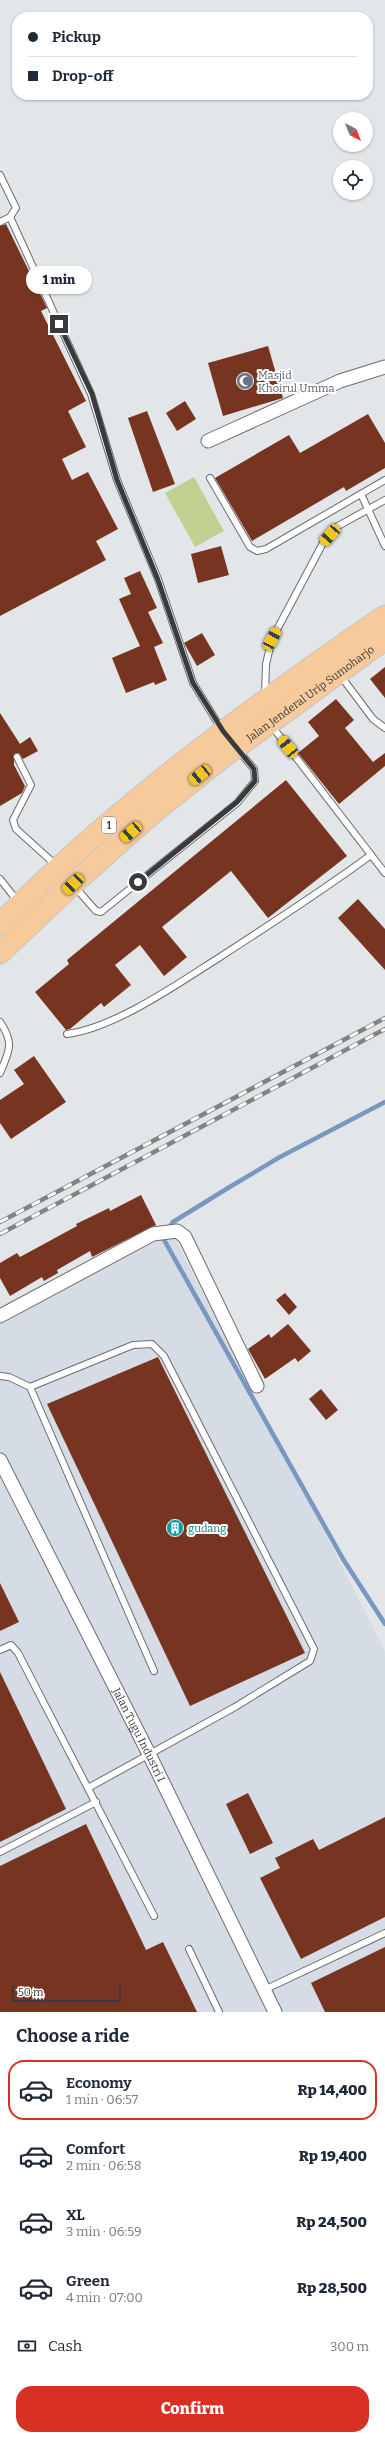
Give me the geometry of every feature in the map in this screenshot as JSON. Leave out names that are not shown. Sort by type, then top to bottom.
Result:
[{"type":"highway","name":"Jalan Jenderal Urip Sumoharjo","points":[[268,713],[385,616]]},
{"type":"highway","name":"Jalan Jenderal Urip Sumoharjo","points":[[0,924],[20,904],[66,876],[154,812],[229,739],[268,713],[338,672],[385,639]]},
{"type":"highway","name":"Jalan Jenderal Urip Sumoharjo","points":[[0,953],[66,876]]},
{"type":"street","points":[[208,441],[340,381],[385,367]]},
{"type":"street","points":[[0,1316],[161,1232],[177,1231],[185,1236],[257,1386]]},
{"type":"street","name":"Jalan Tugu Industri I","points":[[0,1460],[149,1754],[275,2012]]},
{"type":"lane","points":[[0,175],[16,208],[10,217],[0,222]]},
{"type":"lane","points":[[10,217],[92,394],[117,480],[158,580],[193,683],[229,739],[254,769],[255,781],[237,802],[101,912],[96,911],[66,876],[16,829],[13,820],[31,785],[17,757]]},
{"type":"lane","points":[[210,478],[250,547],[257,551],[266,549],[385,480]]},
{"type":"lane","points":[[361,494],[385,546]]},
{"type":"lane","points":[[385,500],[338,526],[322,543],[272,639],[266,664],[268,713],[385,873]]},
{"type":"lane","points":[[338,672],[373,719],[385,728]]},
{"type":"lane","points":[[67,1034],[92,1029],[164,993],[318,893],[371,855]]},
{"type":"lane","points":[[0,879],[20,904]]},
{"type":"lane","points":[[0,1022],[11,1041],[10,1048],[0,1073]]},
{"type":"lane","points":[[30,1387],[133,1345],[152,1344],[164,1356],[314,1648],[310,1661],[235,1707],[88,1788]]},
{"type":"lane","points":[[0,1376],[9,1377],[30,1387],[154,1671]]},
{"type":"lane","points":[[0,1650],[10,1645],[18,1653],[154,1916]]},
{"type":"lane","points":[[0,1852],[96,1802]]},
{"type":"lane","points":[[264,1990],[385,1933]]},
{"type":"lane","points":[[189,1949],[219,2012]]},
{"type":"shaded area","points":[[168,1225],[385,1651],[385,2012],[0,2012],[0,1315]]},
{"type":"green space","points":[[194,477],[224,531],[195,547],[165,493]]},
{"type":"building","points":[[6,224],[47,308],[41,311],[86,401],[68,411],[86,447],[62,459],[72,480],[88,472],[118,529],[96,541],[106,560],[0,616],[0,226]]},
{"type":"building","name":"Masjid Khoirul Umma","points":[[268,346],[283,398],[223,416],[208,363]]},
{"type":"building","points":[[185,401],[196,419],[177,431],[166,413]]},
{"type":"building","points":[[147,411],[175,484],[153,492],[128,418]]},
{"type":"building","points":[[368,414],[385,443],[385,468],[346,491],[344,487],[252,541],[215,478],[289,435],[300,453]]},
{"type":"building","points":[[221,546],[229,575],[198,583],[191,554]]},
{"type":"building","points":[[140,571],[157,608],[148,612],[163,643],[154,647],[167,680],[155,685],[154,682],[126,693],[112,658],[140,646],[119,599],[131,594],[124,578]]},
{"type":"building","points":[[202,633],[215,655],[197,666],[184,643]]},
{"type":"building","points":[[385,667],[385,698],[370,679]]},
{"type":"building","points":[[336,699],[354,720],[345,728],[373,762],[385,753],[385,766],[339,804],[298,753],[319,736],[308,722]]},
{"type":"building","points":[[0,713],[20,744],[30,737],[38,751],[23,759],[19,753],[14,754],[14,765],[25,786],[22,793],[0,806]]},
{"type":"building","points":[[286,780],[347,856],[268,918],[231,871],[162,927],[187,957],[164,976],[140,945],[115,965],[131,985],[104,1007],[101,1003],[70,1029],[66,1030],[35,992],[69,964],[67,960]]},
{"type":"building","points":[[358,899],[385,929],[385,970],[338,918]]},
{"type":"building","points":[[34,1056],[66,1102],[11,1139],[0,1123],[0,1100],[24,1084],[14,1070]]},
{"type":"building","points":[[141,1195],[156,1225],[92,1257],[90,1251],[57,1270],[58,1273],[44,1281],[42,1277],[10,1296],[0,1278],[0,1263],[17,1253],[20,1257],[77,1226],[76,1224],[109,1208],[110,1211]]},
{"type":"building","points":[[285,1293],[297,1307],[289,1315],[276,1300]]},
{"type":"building","points":[[288,1324],[311,1351],[298,1362],[295,1358],[265,1379],[248,1349],[269,1334],[271,1338]]},
{"type":"building","name":"gudang","points":[[158,1357],[305,1653],[190,1706],[47,1404]]},
{"type":"building","points":[[321,1389],[338,1410],[326,1420],[309,1399]]},
{"type":"building","points":[[0,1583],[19,1622],[0,1631]]},
{"type":"building","points":[[0,1672],[66,1809],[0,1842]]},
{"type":"building","points":[[248,1793],[273,1843],[250,1854],[226,1804]]},
{"type":"building","points":[[385,1817],[385,1917],[301,1959],[260,1878],[280,1868],[275,1858],[313,1839],[319,1850]]},
{"type":"building","points":[[86,1824],[146,1950],[163,1942],[197,2012],[0,2012],[0,1866]]},
{"type":"building","points":[[385,1947],[385,2012],[325,2012],[311,1983]]},
{"type":"waterway","points":[[385,1102],[280,1157],[228,1188],[173,1222],[163,1238],[343,1559],[385,1624]]},
{"type":"railway","points":[[0,1222],[385,1018]]},
{"type":"railway","points":[[0,1234],[385,1029]]},
{"type":"place","name":"Masjid Khoirul Umma","points":[[245,381]]},
{"type":"place","name":"gudang","points":[[175,1528]]},
{"type":"route","points":[[59,324],[92,394],[117,480],[158,580],[193,683],[223,731],[254,769],[255,781],[237,802],[138,882]]}]
